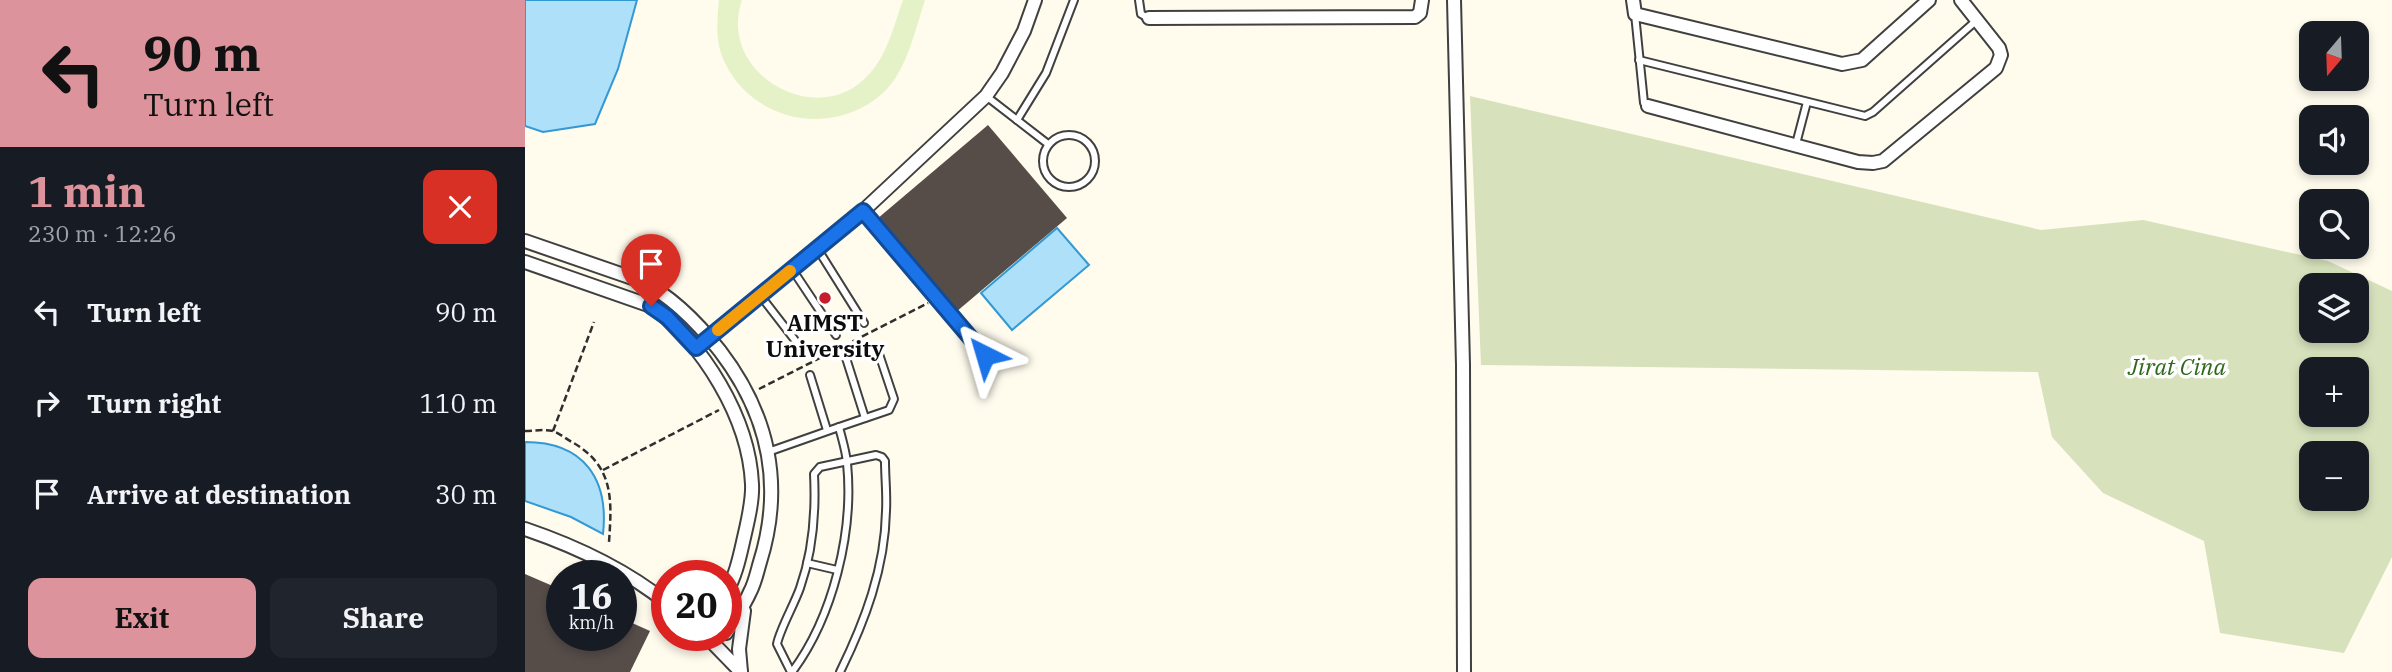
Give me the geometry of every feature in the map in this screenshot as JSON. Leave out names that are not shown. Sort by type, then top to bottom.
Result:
[{"type":"street","points":[[696,348],[863,211],[986,96],[1002,73],[1024,31],[1035,0]]},
{"type":"street","points":[[1149,18],[1415,17],[1420,13],[1422,0]]},
{"type":"street","points":[[1454,0],[1462,312],[1464,672]]},
{"type":"street","points":[[1633,0],[1635,14],[1842,64],[1862,60],[1929,0]]},
{"type":"street","points":[[1648,106],[1857,162],[1883,161],[1996,68],[2001,55],[2000,48],[1961,0]]},
{"type":"street","points":[[525,241],[641,281],[674,301],[709,337],[748,395],[768,452],[772,477],[770,527],[741,620],[741,672]]},
{"type":"street","points":[[525,262],[651,306],[667,317],[696,348],[731,404],[747,455],[752,485],[746,528],[736,560]]},
{"type":"street","points":[[525,529],[555,539],[609,565],[651,591]]},
{"type":"street","points":[[742,606],[751,591]]},
{"type":"street","points":[[721,651],[741,672]]},
{"type":"lane","points":[[1017,120],[1046,73],[1074,0]]},
{"type":"lane","points":[[1139,0],[1141,14],[1149,18]]},
{"type":"lane","points":[[1635,14],[1644,103],[1648,106]]},
{"type":"lane","points":[[1639,61],[1865,116],[1873,112],[1977,20]]},
{"type":"lane","points":[[986,96],[1048,144]]},
{"type":"lane","points":[[1796,144],[1807,102]]},
{"type":"lane","points":[[1062,135],[1085,141],[1094,154],[1095,162],[1089,178],[1073,186],[1056,183],[1044,170],[1044,152],[1048,144],[1062,135]]},
{"type":"lane","points":[[863,211],[985,355]]},
{"type":"lane","points":[[817,248],[864,323]]},
{"type":"lane","points":[[792,269],[836,335]]},
{"type":"lane","points":[[760,295],[801,348]]},
{"type":"lane","points":[[768,452],[889,410],[894,398],[879,351]]},
{"type":"lane","points":[[846,358],[865,418]]},
{"type":"lane","points":[[810,376],[827,430]]},
{"type":"lane","points":[[791,672],[814,637],[838,570],[848,514],[847,463],[839,427]]},
{"type":"lane","points":[[791,672],[777,644],[801,584],[814,531],[814,474],[820,467],[876,455],[885,461],[886,512],[876,583],[860,632],[840,672]]},
{"type":"lane","points":[[807,563],[838,570]]},
{"type":"path","points":[[748,395],[937,298]]},
{"type":"path","points":[[554,431],[594,322]]},
{"type":"path","points":[[603,470],[731,404]]},
{"type":"path","points":[[525,431],[554,431],[585,450],[603,470],[609,487],[611,510],[609,542]]},
{"type":"green space","points":[[719,0],[742,0],[738,27],[744,51],[758,71],[778,87],[801,96],[825,97],[849,90],[870,73],[886,48],[903,0],[925,0],[914,36],[899,73],[892,83],[864,106],[843,115],[820,119],[775,111],[755,99],[738,83],[725,63],[718,40]]},
{"type":"green space","name":"Jirat Cina","points":[[1470,96],[2041,230],[2143,220],[2299,255],[2299,259],[2328,261],[2354,273],[2299,273],[2299,343],[2369,343],[2369,280],[2392,291],[2392,557],[2344,653],[2220,633],[2204,541],[2103,493],[2052,437],[2038,372],[1481,365]]},
{"type":"water","points":[[525,0],[637,0],[618,69],[595,124],[543,132],[525,126]]},
{"type":"water","points":[[1057,228],[1089,265],[1012,330],[981,293]]},
{"type":"water","points":[[525,442],[563,449],[588,467],[602,496],[603,534],[571,517],[525,501]]},
{"type":"building","points":[[988,125],[1067,218],[956,312],[877,219]]},
{"type":"building","points":[[525,574],[546,583],[546,651],[637,651],[637,625],[650,631],[630,672],[525,672]]},
{"type":"slow traffic","points":[[718,330],[790,271]]},
{"type":"place","name":"AIMST University","points":[[825,298]]},
{"type":"route","points":[[651,306],[667,317],[696,348],[863,211],[985,355]]}]
